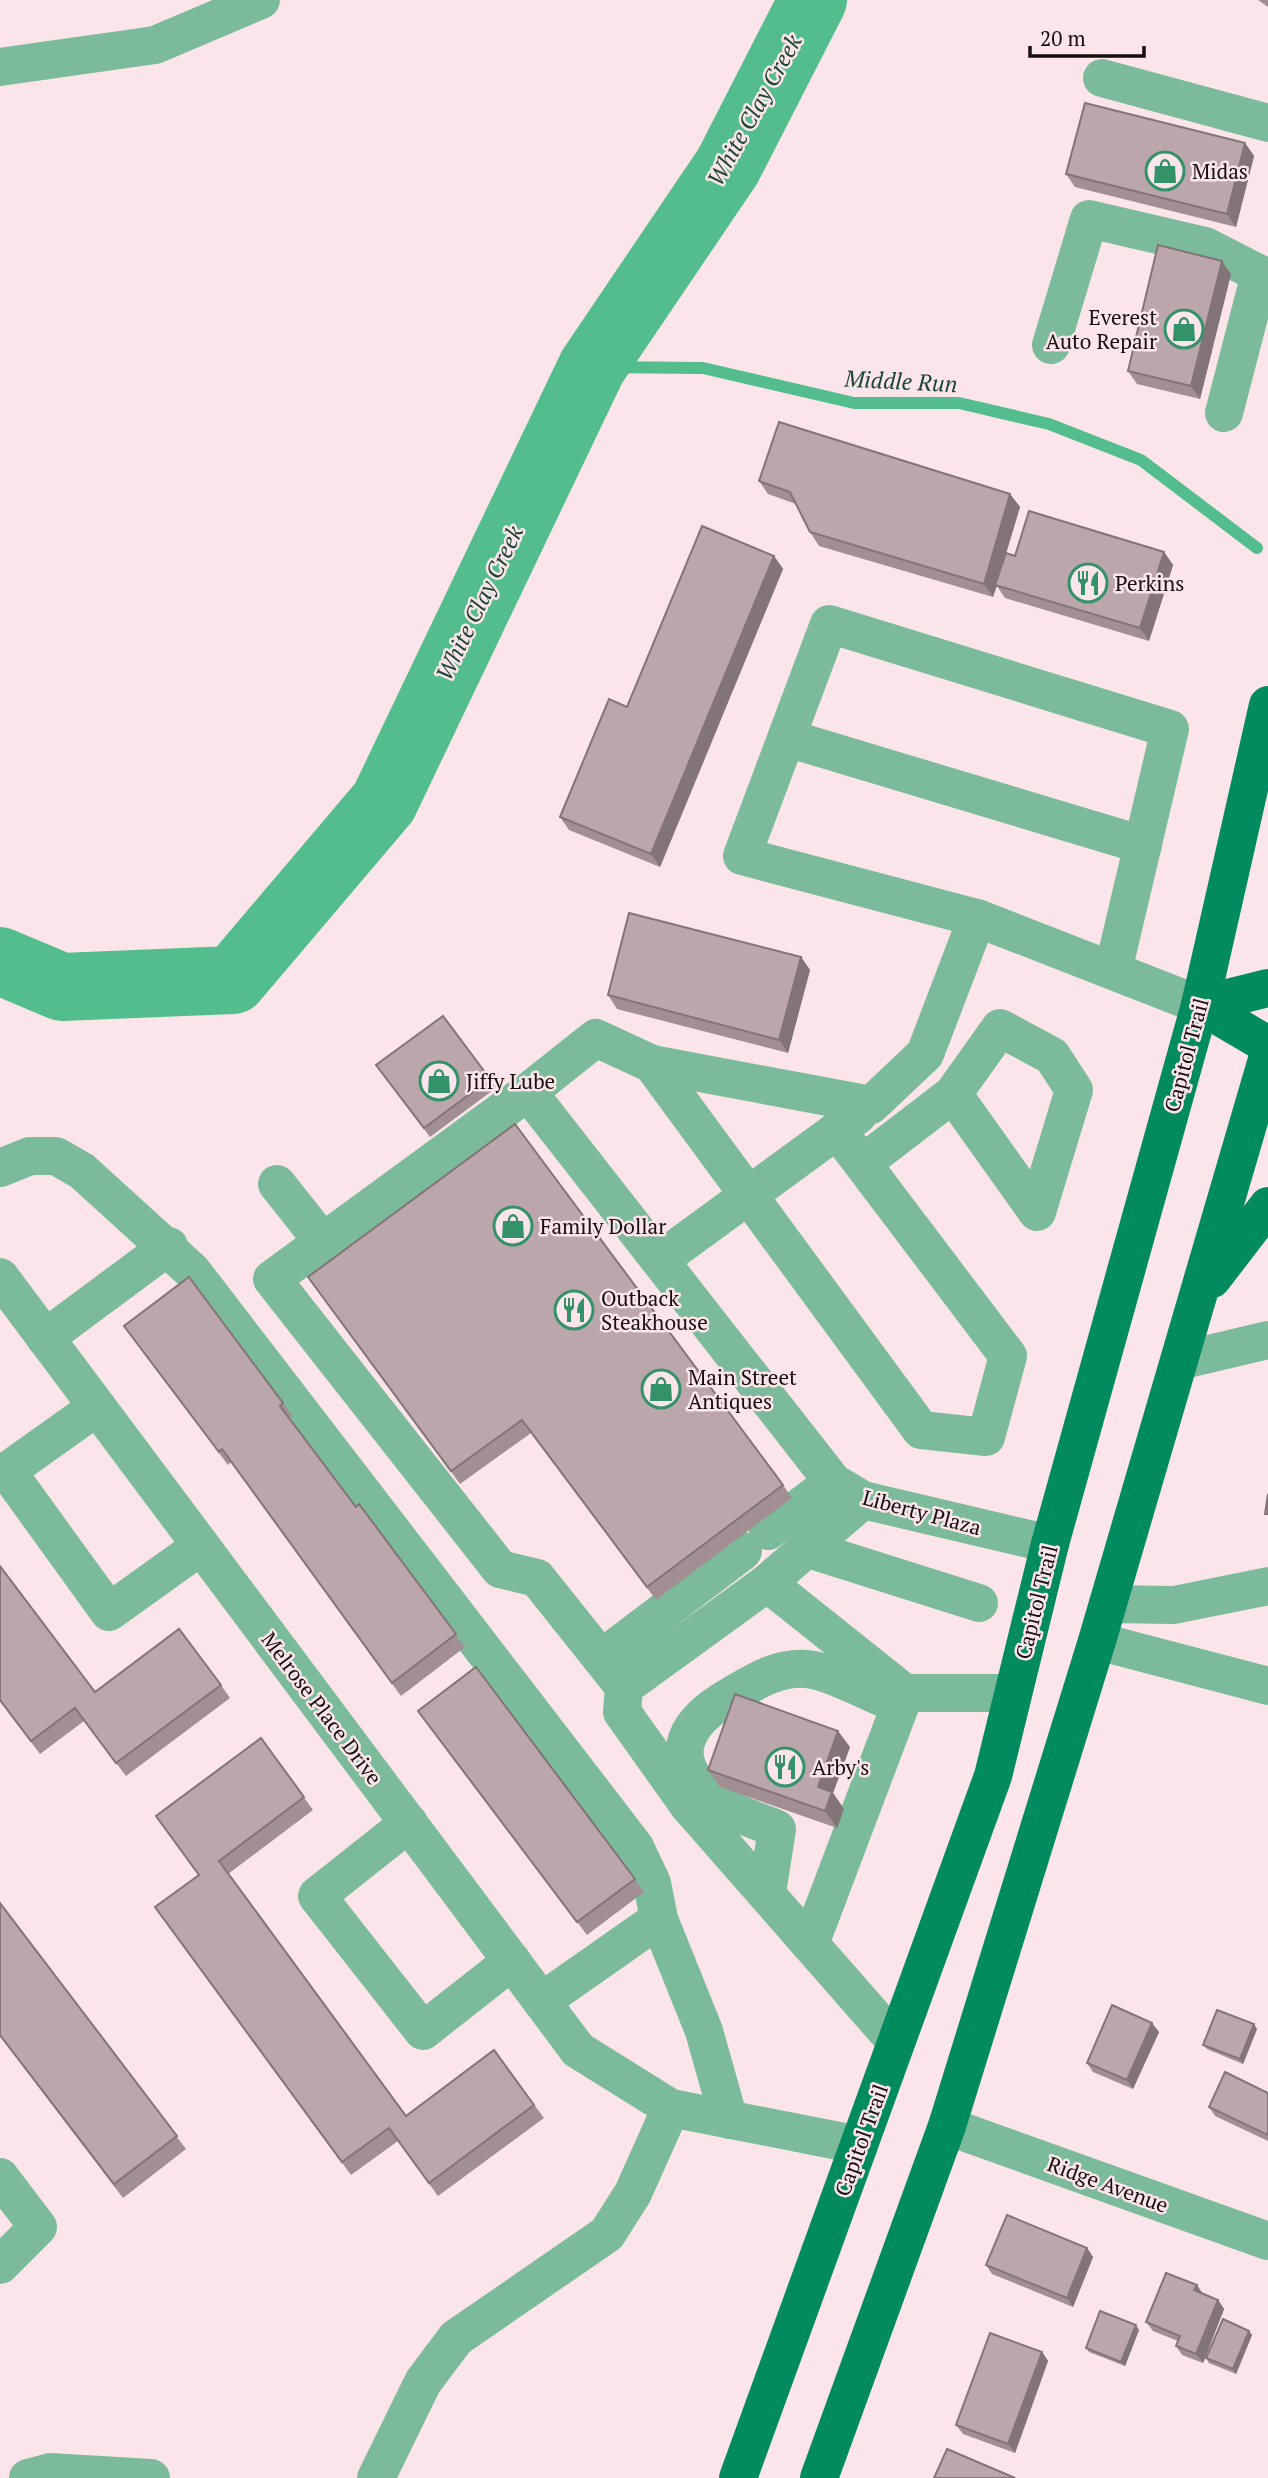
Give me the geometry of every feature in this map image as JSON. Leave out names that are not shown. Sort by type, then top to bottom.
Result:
[{"type":"main road","name":"Capitol Trail","points":[[738,2478],[993,1776],[1050,1544],[1200,1005],[1268,705]]},
{"type":"main road","points":[[1200,1005],[1268,988]]},
{"type":"main road","points":[[1200,1005],[1268,1045]]},
{"type":"main road","points":[[819,2478],[947,2126],[1097,1641],[1268,1056]]},
{"type":"main road","points":[[1198,1297],[1268,1206]]},
{"type":"main road","points":[[719,2478],[757,2426]]},
{"type":"street","points":[[0,67],[155,45],[261,0]]},
{"type":"street","points":[[1102,78],[1268,123]]},
{"type":"street","points":[[1051,345],[1089,219],[1205,246],[1266,266],[1224,413]]},
{"type":"street","points":[[1113,971],[1170,729],[829,624],[742,856],[977,918],[1200,1005]]},
{"type":"street","points":[[787,738],[1143,845]]},
{"type":"street","points":[[660,1260],[871,1105],[925,1054],[977,918]]},
{"type":"street","points":[[871,1105],[652,1064],[596,1038],[528,1092],[272,1279],[500,1569],[537,1578],[613,1673],[622,1712],[689,1806],[896,2042]]},
{"type":"street","points":[[652,1064],[921,1430],[986,1437],[1008,1356],[837,1130]]},
{"type":"street","points":[[528,1092],[660,1260],[848,1491]]},
{"type":"street","points":[[863,1163],[953,1094]]},
{"type":"street","points":[[0,1168],[30,1156],[56,1156],[82,1171],[169,1246],[192,1271],[635,1847],[652,1883],[659,1919],[704,2031],[729,2120]]},
{"type":"street","points":[[277,1184],[323,1242]]},
{"type":"street","points":[[45,1338],[169,1246]]},
{"type":"street","name":"Melrose Place Drive","points":[[0,1278],[578,2050],[671,2108],[859,2145]]},
{"type":"street","points":[[1179,1361],[1268,1340]]},
{"type":"street","points":[[97,1406],[8,1471],[109,1612],[201,1546]]},
{"type":"street","points":[[613,1673],[755,1541],[848,1491]]},
{"type":"street","points":[[613,1673],[767,1583],[808,1549],[848,1491]]},
{"type":"street","name":"Liberty Plaza","points":[[848,1491],[1050,1544]]},
{"type":"street","points":[[808,1549],[979,1603]]},
{"type":"street","points":[[767,1583],[899,1689]]},
{"type":"street","points":[[1108,1604],[1174,1605],[1268,1586]]},
{"type":"street","points":[[1097,1641],[1268,1686]]},
{"type":"street","points":[[767,1893],[777,1829],[720,1804],[703,1789],[687,1766],[682,1750],[688,1732],[709,1708],[761,1678],[787,1669],[810,1669],[881,1697],[899,1689],[1013,1693]]},
{"type":"street","points":[[810,1944],[899,1689]]},
{"type":"street","points":[[409,1823],[317,1896],[423,2031],[512,1961]]},
{"type":"street","points":[[542,2001],[659,1919]]},
{"type":"street","points":[[376,2478],[422,2382],[456,2338],[607,2234],[633,2193],[671,2108]]},
{"type":"street","name":"Ridge Avenue","points":[[947,2126],[1268,2241]]},
{"type":"street","points":[[0,2177],[38,2227],[0,2265]]},
{"type":"street","points":[[28,2478],[50,2472],[151,2478]]},
{"type":"building","name":"Midas","points":[[1085,103],[1245,143],[1227,214],[1066,174]]},
{"type":"building","name":"Everest Auto Repair","points":[[1158,245],[1222,261],[1191,386],[1128,371]]},
{"type":"building","points":[[779,422],[1010,494],[984,584],[810,532],[790,492],[759,481]]},
{"type":"building","name":"Perkins","points":[[1029,511],[1164,552],[1140,628],[995,585],[1006,553],[1015,556]]},
{"type":"building","points":[[702,526],[774,556],[651,854],[560,817],[609,699],[627,707]]},
{"type":"building","points":[[629,913],[801,957],[779,1040],[608,995]]},
{"type":"building","name":"Jiffy Lube","points":[[443,1016],[490,1079],[424,1128],[376,1065]]},
{"type":"building","points":[[515,1124],[783,1485],[647,1587],[522,1420],[451,1471],[308,1277]]},
{"type":"building","points":[[189,1277],[283,1403],[280,1406],[356,1507],[359,1504],[456,1634],[392,1683],[222,1449],[219,1452],[124,1326]]},
{"type":"building","points":[[0,1566],[95,1692],[179,1629],[221,1685],[116,1763],[75,1708],[31,1741],[0,1700]]},
{"type":"building","points":[[476,1667],[635,1879],[577,1922],[418,1711]]},
{"type":"building","name":"Arby's","points":[[735,1694],[838,1731],[818,1787],[832,1792],[825,1811],[708,1770]]},
{"type":"building","points":[[261,1738],[304,1797],[219,1861],[406,2116],[494,2050],[534,2105],[429,2183],[389,2128],[342,2162],[155,1907],[199,1875],[156,1816]]},
{"type":"building","points":[[0,1903],[177,2136],[114,2184],[0,2035]]},
{"type":"building","points":[[1112,2005],[1152,2023],[1127,2080],[1087,2063]]},
{"type":"building","points":[[1217,2010],[1254,2024],[1240,2059],[1203,2045]]},
{"type":"building","points":[[1225,2072],[1268,2093],[1268,2135],[1209,2107]]},
{"type":"building","points":[[1007,2215],[1087,2248],[1067,2298],[986,2265]]},
{"type":"building","points":[[1166,2273],[1197,2285],[1194,2290],[1218,2300],[1196,2354],[1176,2346],[1180,2336],[1146,2322]]},
{"type":"building","points":[[1100,2311],[1136,2325],[1121,2362],[1086,2348]]},
{"type":"building","points":[[1223,2319],[1249,2331],[1233,2369],[1206,2358]]},
{"type":"building","points":[[990,2333],[1042,2352],[1008,2444],[956,2425]]},
{"type":"building","points":[[947,2449],[1015,2478],[934,2478]]},
{"type":"waterway","name":"White Clay Creek","points":[[0,961],[62,987],[233,980],[384,802],[592,367],[728,166],[813,0]]},
{"type":"waterway","name":"Middle Run","points":[[592,367],[703,368],[854,403],[959,403],[1049,424],[1141,460],[1257,548]]},
{"type":"place","name":"Midas","points":[[1165,171]]},
{"type":"place","name":"Everest Auto Repair","points":[[1184,329]]},
{"type":"place","name":"Perkins","points":[[1088,583]]},
{"type":"place","name":"Jiffy Lube","points":[[439,1081]]},
{"type":"place","name":"Family Dollar","points":[[513,1226]]},
{"type":"place","name":"Outback Steakhouse","points":[[574,1310]]},
{"type":"place","name":"Main Street Antiques","points":[[661,1389]]},
{"type":"place","name":"Arby's","points":[[785,1767]]}]
